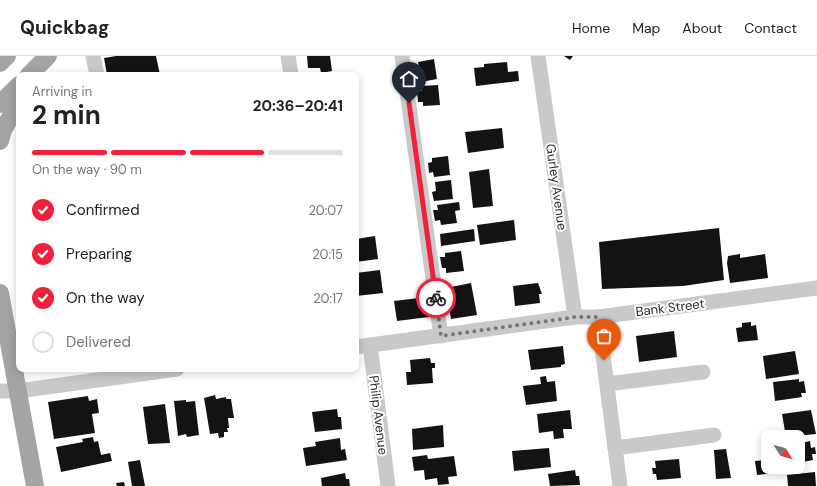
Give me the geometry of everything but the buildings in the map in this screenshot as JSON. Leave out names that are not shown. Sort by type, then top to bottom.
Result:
[{"type":"main road","points":[[0,63],[7,56]]},
{"type":"main road","points":[[32,72],[48,57]]},
{"type":"main road","points":[[38,72],[48,57]]},
{"type":"main road","points":[[0,104],[16,88]]},
{"type":"main road","points":[[0,141],[3,130],[16,107]]},
{"type":"main road","points":[[0,293],[2,320],[18,391],[35,486]]},
{"type":"street","points":[[93,56],[96,72]]},
{"type":"street","points":[[288,56],[291,72]]},
{"type":"street","points":[[402,56],[441,336]]},
{"type":"street","name":"Gurley Avenue","points":[[538,56],[575,317]]},
{"type":"street","name":"Bank Street","points":[[363,346],[575,317],[598,317],[817,288]]},
{"type":"street","points":[[598,317],[620,486]]},
{"type":"street","name":"Philip Avenue","points":[[363,346],[388,486]]},
{"type":"street","points":[[0,392],[18,391],[142,372]]},
{"type":"street","points":[[607,384],[703,372]]},
{"type":"street","points":[[615,448],[714,435]]},
{"type":"way so far","points":[[436,298],[441,336],[575,317],[598,317],[604,360]]},
{"type":"route","points":[[409,103],[436,298]]}]
